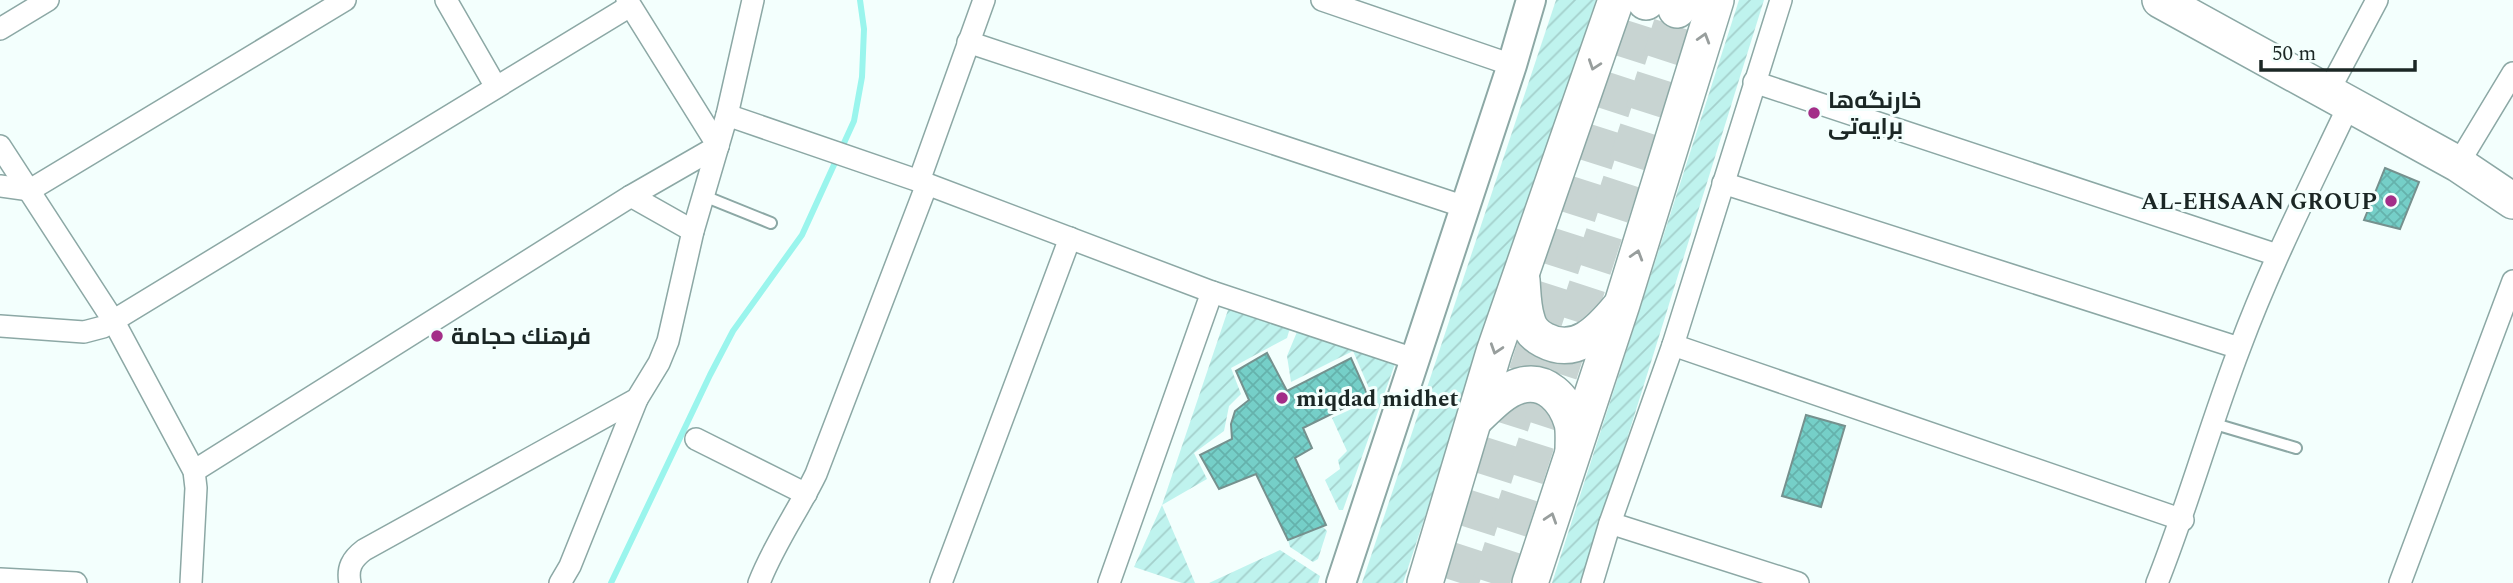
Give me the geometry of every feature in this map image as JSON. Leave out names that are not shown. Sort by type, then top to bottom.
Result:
[{"type":"main road","points":[[1530,583],[1622,304],[1716,0]]},
{"type":"main road","points":[[2160,0],[2199,9],[2338,99],[2458,164],[2513,201]]},
{"type":"main road","points":[[1426,583],[1494,352],[1522,273],[1653,2]]},
{"type":"main road","points":[[1522,273],[1526,319],[1535,334],[1555,345],[1580,344],[1594,335],[1622,304]]},
{"type":"main road","points":[[1475,419],[1495,400],[1517,386],[1542,385],[1561,399],[1572,424],[1573,450]]},
{"type":"street","points":[[0,30],[48,0]]},
{"type":"street","points":[[0,186],[30,190],[345,0]]},
{"type":"street","points":[[446,0],[496,87]]},
{"type":"street","points":[[560,583],[570,566],[637,399],[659,363],[668,341],[693,231],[727,115],[753,0]]},
{"type":"street","points":[[759,583],[777,541],[806,494],[923,182],[984,0]]},
{"type":"street","points":[[1322,0],[1512,65]]},
{"type":"street","points":[[1341,583],[1531,0]]},
{"type":"street","points":[[1592,583],[1610,523],[1673,345],[1781,0]]},
{"type":"street","points":[[2157,583],[2183,520],[2239,348],[2377,0]]},
{"type":"street","points":[[0,326],[84,332],[103,327],[629,3],[718,146]]},
{"type":"street","points":[[968,42],[1465,207]]},
{"type":"street","points":[[2458,164],[2513,73]]},
{"type":"street","points":[[1754,82],[2277,255]]},
{"type":"street","points":[[727,115],[923,182],[1212,292],[1414,359]]},
{"type":"street","points":[[0,146],[113,320],[194,471],[196,488],[191,583]]},
{"type":"street","points":[[194,471],[632,196],[718,146]]},
{"type":"street","points":[[1723,183],[2239,348]]},
{"type":"street","points":[[632,196],[693,231]]},
{"type":"street","points":[[941,583],[1070,239]]},
{"type":"street","points":[[2400,583],[2513,281]]},
{"type":"street","points":[[1109,583],[1212,292]]},
{"type":"street","points":[[1673,345],[2183,520]]},
{"type":"street","points":[[350,583],[348,569],[354,558],[364,550],[637,399]]},
{"type":"street","points":[[696,439],[806,494]]},
{"type":"street","points":[[1610,523],[1798,583]]},
{"type":"street","points":[[0,579],[76,583]]},
{"type":"lane","points":[[704,196],[771,223]]},
{"type":"lane","points":[[2215,424],[2296,448]]},
{"type":"shaded area","points":[[1556,0],[1596,0],[1403,583],[1362,583]]},
{"type":"shaded area","points":[[1739,0],[1764,0],[1582,583],[1552,583]]},
{"type":"shaded area","points":[[1229,307],[1290,328],[1287,338],[1231,368],[1241,394],[1229,406],[1224,431],[1194,453],[1207,479],[1162,505]]},
{"type":"shaded area","points":[[1299,327],[1396,361],[1343,510],[1339,510],[1325,480],[1340,469],[1338,460],[1347,451],[1332,418],[1369,401],[1372,395],[1353,351],[1291,382],[1287,356]]},
{"type":"shaded area","points":[[1162,505],[1195,583],[1182,583],[1134,567]]},
{"type":"shaded area","points":[[1323,527],[1327,531],[1318,559],[1313,562],[1290,547],[1288,540]]},
{"type":"shaded area","points":[[1280,550],[1320,576],[1318,583],[1209,583]]},
{"type":"building","name":"AL-EHSAAN GROUP","points":[[2385,168],[2419,182],[2400,229],[2364,220]]},
{"type":"building","points":[[1267,353],[1287,391],[1351,358],[1368,396],[1303,428],[1312,448],[1295,458],[1326,525],[1288,540],[1256,474],[1219,489],[1200,455],[1232,439],[1231,424],[1235,411],[1249,400],[1236,371]]},
{"type":"building","points":[[1806,415],[1845,426],[1821,507],[1782,496]]},
{"type":"waterway","points":[[611,583],[733,331],[802,235],[854,121],[862,77],[864,29],[860,0]]},
{"type":"tunnel","points":[[1460,583],[1646,1]]},
{"type":"tunnel","points":[[1491,583],[1677,9]]},
{"type":"place","name":"خارنگه‌ها برايه‌تى","points":[[1814,113]]},
{"type":"place","name":"AL-EHSAAN GROUP","points":[[2391,201]]},
{"type":"place","name":"فرهنك حجامة","points":[[437,336]]},
{"type":"place","name":"miqdad midhet","points":[[1282,398]]}]
